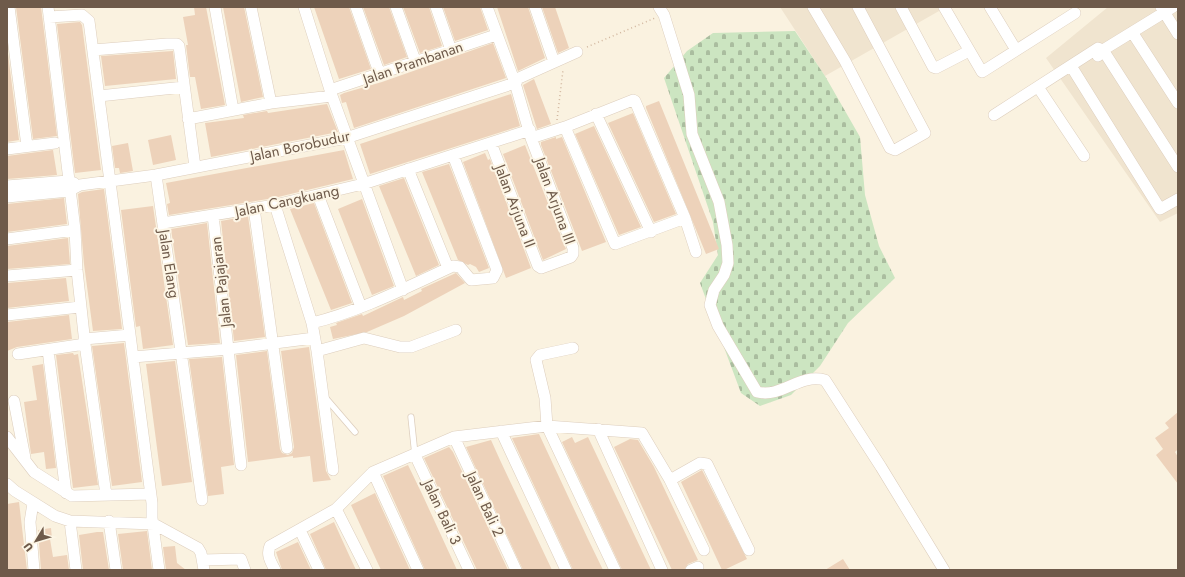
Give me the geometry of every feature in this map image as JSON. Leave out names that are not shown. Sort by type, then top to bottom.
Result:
[{"type":"street","points":[[9,7],[27,146]]},
{"type":"street","points":[[215,7],[233,110]]},
{"type":"street","points":[[252,7],[271,103]]},
{"type":"street","points":[[304,7],[346,138],[403,290]]},
{"type":"street","points":[[356,7],[380,75]]},
{"type":"street","points":[[396,7],[416,63]]},
{"type":"street","points":[[436,7],[451,50]]},
{"type":"street","points":[[487,7],[496,35],[515,83],[531,134]]},
{"type":"street","points":[[535,7],[554,62]]},
{"type":"street","points":[[813,7],[845,61],[890,148],[895,150],[925,133],[858,7]]},
{"type":"street","points":[[901,7],[933,67],[936,68],[969,51]]},
{"type":"street","points":[[944,7],[982,72],[1075,13]]},
{"type":"street","points":[[990,7],[1016,50]]},
{"type":"street","points":[[994,114],[1057,75],[1063,79],[1073,69],[1101,54],[1103,50],[1166,9],[1178,34]]},
{"type":"street","points":[[662,11],[689,95],[692,134],[719,202],[726,238],[728,263],[724,275],[714,290],[710,305],[718,326],[757,392],[767,394],[808,378],[825,380],[881,467],[944,570]]},
{"type":"street","points":[[106,496],[84,342],[77,270],[75,230],[68,186],[48,12],[82,15],[89,21],[159,570]]},
{"type":"street","points":[[1132,32],[1178,103]]},
{"type":"street","name":"Jalan Prambanan","points":[[188,119],[331,93],[496,35]]},
{"type":"street","points":[[93,50],[177,44],[180,52],[195,167]]},
{"type":"street","points":[[1103,50],[1178,167]]},
{"type":"street","name":"Jalan Borobudur","points":[[68,186],[110,182],[156,175],[346,138],[515,83],[519,78],[576,52]]},
{"type":"street","points":[[1073,69],[1160,209],[1178,199]]},
{"type":"street","points":[[99,96],[184,87]]},
{"type":"street","points":[[1038,87],[1084,156]]},
{"type":"street","name":"Jalan Cangkuang","points":[[163,223],[275,205],[363,184],[491,143],[561,128],[633,100],[635,101],[685,218]]},
{"type":"street","points":[[596,114],[651,232]]},
{"type":"street","points":[[561,128],[615,244],[651,232],[685,218],[696,252]]},
{"type":"street","name":"Jalan Arjuna III","points":[[531,134],[574,254],[571,257],[541,268]]},
{"type":"street","points":[[7,149],[55,143]]},
{"type":"street","name":"Jalan Arjuna II","points":[[491,143],[536,262],[541,268]]},
{"type":"street","points":[[312,323],[361,307],[403,290],[453,266],[460,267],[471,280],[493,278],[497,270],[453,155]]},
{"type":"street","points":[[408,169],[448,268]]},
{"type":"street","name":"Jalan Elang","points":[[156,175],[202,500]]},
{"type":"street","points":[[7,186],[68,186]]},
{"type":"street","points":[[7,197],[68,186]]},
{"type":"street","points":[[318,195],[361,307]]},
{"type":"street","points":[[275,205],[312,323],[318,351],[322,395],[333,470]]},
{"type":"street","points":[[254,208],[274,342],[287,448]]},
{"type":"street","name":"Jalan Pajajaran","points":[[213,216],[230,349],[241,464]]},
{"type":"street","points":[[7,239],[75,230]]},
{"type":"street","points":[[7,276],[77,270]]},
{"type":"street","points":[[7,315],[80,307]]},
{"type":"street","points":[[318,351],[364,338],[400,347],[411,347],[456,330]]},
{"type":"street","points":[[18,354],[130,335]]},
{"type":"street","points":[[133,357],[230,349],[274,342],[314,338]]},
{"type":"street","points":[[573,348],[540,355],[536,360],[545,398],[547,426],[615,570]]},
{"type":"street","points":[[48,350],[66,493]]},
{"type":"street","points":[[14,401],[26,463]]},
{"type":"street","points":[[275,570],[269,557],[268,552],[270,546],[336,509],[373,472],[454,437],[501,430],[547,426],[642,433],[670,480],[704,550]]},
{"type":"street","points":[[598,429],[662,570]]},
{"type":"street","points":[[501,430],[566,570]]},
{"type":"street","points":[[7,437],[34,472],[72,496],[151,498]]},
{"type":"street","name":"Jalan Bali 2","points":[[454,437],[516,570]]},
{"type":"street","name":"Jalan Bali 3","points":[[415,455],[469,570]]},
{"type":"street","points":[[670,480],[700,463],[707,464],[749,550]]},
{"type":"street","points":[[373,472],[418,570]]},
{"type":"street","points":[[7,484],[32,503],[54,516],[70,521],[153,521],[193,544],[201,553],[204,565],[241,559],[245,570]]},
{"type":"street","points":[[32,503],[30,522],[34,570]]},
{"type":"street","points":[[336,509],[366,570]]},
{"type":"street","points":[[70,521],[76,570]]},
{"type":"street","points":[[109,521],[116,570]]},
{"type":"street","points":[[300,530],[318,570]]},
{"type":"lane","points":[[322,395],[328,399],[355,432]]},
{"type":"lane","points":[[412,417],[415,455]]},
{"type":"path","points":[[576,52],[644,22],[662,11]]},
{"type":"path","points":[[561,128],[559,92],[565,66]]},
{"type":"shaded area","points":[[780,7],[946,7],[825,76]]},
{"type":"shaded area","points":[[1108,7],[1178,7],[1178,213],[1160,222],[1046,58]]},
{"type":"green space","points":[[795,31],[825,76],[860,137],[865,195],[879,246],[895,278],[848,323],[820,366],[791,395],[760,406],[741,393],[700,283],[718,255],[713,222],[664,78],[687,51],[713,33]]},
{"type":"building","points":[[16,7],[41,7],[57,136],[33,139]]},
{"type":"building","points":[[194,7],[206,7],[225,105],[201,109],[195,77],[190,77],[186,45],[188,45],[183,17],[195,15]]},
{"type":"building","points":[[223,7],[244,7],[263,97],[241,102]]},
{"type":"building","points":[[314,7],[349,7],[371,69],[339,79]]},
{"type":"building","points":[[363,7],[389,7],[407,57],[384,65]]},
{"type":"building","points":[[403,7],[429,7],[442,46],[420,53]]},
{"type":"building","points":[[443,7],[480,7],[488,30],[455,41]]},
{"type":"building","points":[[497,7],[528,7],[545,58],[518,71]]},
{"type":"building","points":[[542,7],[555,7],[569,48],[558,53]]},
{"type":"building","points":[[80,22],[82,25],[101,170],[75,173],[57,24]]},
{"type":"building","points":[[493,43],[506,78],[354,128],[346,102],[342,103],[340,95],[382,82]]},
{"type":"building","points":[[7,46],[19,140],[7,142]]},
{"type":"building","points":[[173,51],[176,79],[105,86],[101,56]]},
{"type":"building","points":[[534,79],[551,124],[537,129],[523,85]]},
{"type":"building","points":[[511,94],[520,126],[370,174],[360,144]]},
{"type":"building","points":[[659,101],[719,249],[706,254],[646,108],[646,106]]},
{"type":"building","points":[[327,104],[338,132],[211,157],[205,123],[244,118],[243,115],[267,111],[268,113]]},
{"type":"building","points":[[633,113],[676,214],[654,222],[608,123]]},
{"type":"building","points":[[594,126],[641,227],[619,235],[575,134]]},
{"type":"building","points":[[171,135],[176,160],[153,165],[148,140]]},
{"type":"building","points":[[556,137],[556,139],[562,137],[606,242],[582,251],[541,145],[541,142]]},
{"type":"building","points":[[128,143],[133,171],[120,173],[119,168],[115,168],[112,146]]},
{"type":"building","points":[[525,145],[566,249],[543,260],[503,154]]},
{"type":"building","points":[[53,150],[57,175],[7,179],[7,156]]},
{"type":"building","points":[[344,150],[353,179],[274,198],[169,215],[167,204],[170,203],[166,183]]},
{"type":"building","points":[[485,153],[488,160],[490,159],[531,268],[506,278],[463,162]]},
{"type":"building","points":[[449,164],[489,268],[479,272],[476,267],[458,260],[422,172]]},
{"type":"building","points":[[404,178],[439,265],[416,276],[379,186]]},
{"type":"building","points":[[104,189],[122,329],[93,331],[84,264],[78,194],[82,192]]},
{"type":"building","points":[[64,198],[67,224],[7,232],[7,204]]},
{"type":"building","points":[[362,199],[394,286],[372,295],[338,209]]},
{"type":"building","points":[[314,203],[352,303],[331,310],[290,209]]},
{"type":"building","points":[[153,206],[173,345],[143,349],[140,326],[136,327],[121,210]]},
{"type":"building","points":[[248,216],[265,337],[234,341],[221,221]]},
{"type":"building","points":[[207,223],[220,343],[188,345],[171,229]]},
{"type":"building","points":[[68,238],[70,264],[7,269],[7,246]]},
{"type":"building","points":[[456,273],[465,283],[404,316],[367,332],[333,339],[330,327],[337,325],[336,323],[362,314],[363,316],[403,297],[404,300],[422,291],[421,289]]},
{"type":"building","points":[[66,278],[69,301],[7,308],[7,283]]},
{"type":"building","points":[[69,315],[72,339],[17,347],[7,351],[7,322]]},
{"type":"building","points":[[124,343],[142,482],[112,486],[92,346]]},
{"type":"building","points":[[309,347],[326,471],[331,480],[313,482],[310,456],[293,458],[293,456],[248,462],[236,355],[267,351],[280,449],[282,453],[288,455],[292,453],[294,447],[281,351]]},
{"type":"building","points":[[73,353],[74,355],[78,354],[98,485],[73,488],[56,355]]},
{"type":"building","points":[[222,357],[234,465],[221,467],[224,494],[208,496],[189,359]]},
{"type":"building","points":[[175,361],[192,482],[162,486],[146,364]]},
{"type":"building","points":[[43,364],[56,468],[46,469],[44,452],[31,454],[24,402],[37,400],[32,366]]},
{"type":"building","points":[[1178,412],[1178,449],[1175,452],[1178,457],[1178,484],[1156,455],[1163,449],[1155,438],[1169,428],[1165,423]]},
{"type":"building","points":[[539,434],[603,570],[573,570],[512,438]]},
{"type":"building","points":[[572,437],[575,443],[588,437],[651,570],[622,570],[562,442]]},
{"type":"building","points":[[630,439],[638,440],[654,467],[698,560],[688,564],[684,570],[672,570],[614,447]]},
{"type":"building","points":[[491,440],[552,570],[523,570],[466,447]]},
{"type":"building","points":[[449,447],[453,452],[508,570],[477,570],[424,458]]},
{"type":"building","points":[[408,465],[457,570],[425,570],[383,476]]},
{"type":"building","points":[[702,470],[747,559],[724,570],[722,570],[681,482]]},
{"type":"building","points":[[375,493],[410,570],[381,570],[351,505]]},
{"type":"building","points":[[19,502],[27,570],[7,570],[7,504]]},
{"type":"building","points":[[334,522],[356,570],[326,570],[310,534]]},
{"type":"building","points":[[51,528],[52,539],[50,539],[53,557],[67,555],[69,570],[41,570],[38,530]]},
{"type":"building","points":[[147,531],[152,570],[123,570],[118,534]]},
{"type":"building","points":[[103,532],[109,570],[83,570],[79,535]]},
{"type":"building","points":[[298,542],[311,570],[282,570],[276,552]]},
{"type":"building","points":[[175,546],[177,563],[186,570],[166,570],[163,547]]},
{"type":"building","points":[[843,559],[850,570],[825,570]]}]
